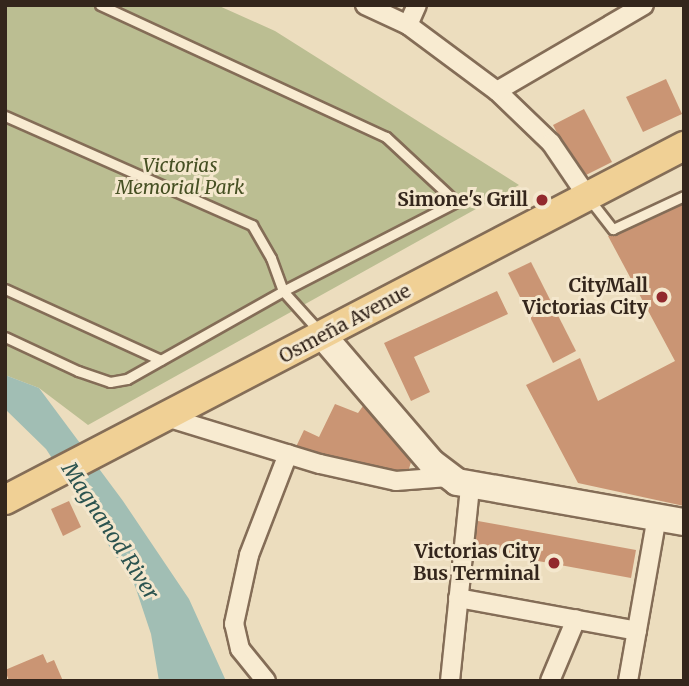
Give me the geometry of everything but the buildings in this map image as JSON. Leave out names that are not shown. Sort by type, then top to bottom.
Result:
[{"type":"main road","name":"Osmeña Avenue","points":[[5,500],[684,146]]},
{"type":"street","points":[[365,5],[408,25],[497,91],[551,143],[587,196]]},
{"type":"street","points":[[408,25],[417,5]]},
{"type":"street","points":[[497,91],[644,5]]},
{"type":"street","points":[[323,336],[459,482],[458,598],[450,681]]},
{"type":"street","points":[[166,417],[288,454],[396,481],[459,482],[684,522]]},
{"type":"street","points":[[265,681],[240,649],[234,624],[249,555],[288,454]]},
{"type":"street","points":[[628,681],[657,517]]},
{"type":"street","points":[[458,598],[637,631]]},
{"type":"street","points":[[551,681],[576,620]]},
{"type":"lane","points":[[5,337],[110,382],[127,380],[283,291],[456,202],[386,136],[100,5]]},
{"type":"lane","points":[[5,116],[252,225],[271,258],[283,291],[323,336]]},
{"type":"lane","points":[[587,196],[613,229],[684,196]]},
{"type":"lane","points":[[5,289],[162,360]]},
{"type":"green space","name":"Victorias Memorial Park","points":[[5,5],[217,5],[275,31],[519,185],[88,425],[39,388],[5,375]]},
{"type":"water","name":"Magnanod River","points":[[5,375],[39,388],[123,501],[189,599],[226,681],[159,681],[151,634],[135,586],[46,449],[5,409]]},
{"type":"place","name":"Simone's Grill","points":[[542,200]]},
{"type":"place","name":"CityMall Victorias City","points":[[662,297]]},
{"type":"place","name":"Victorias City Bus Terminal","points":[[554,563]]}]
